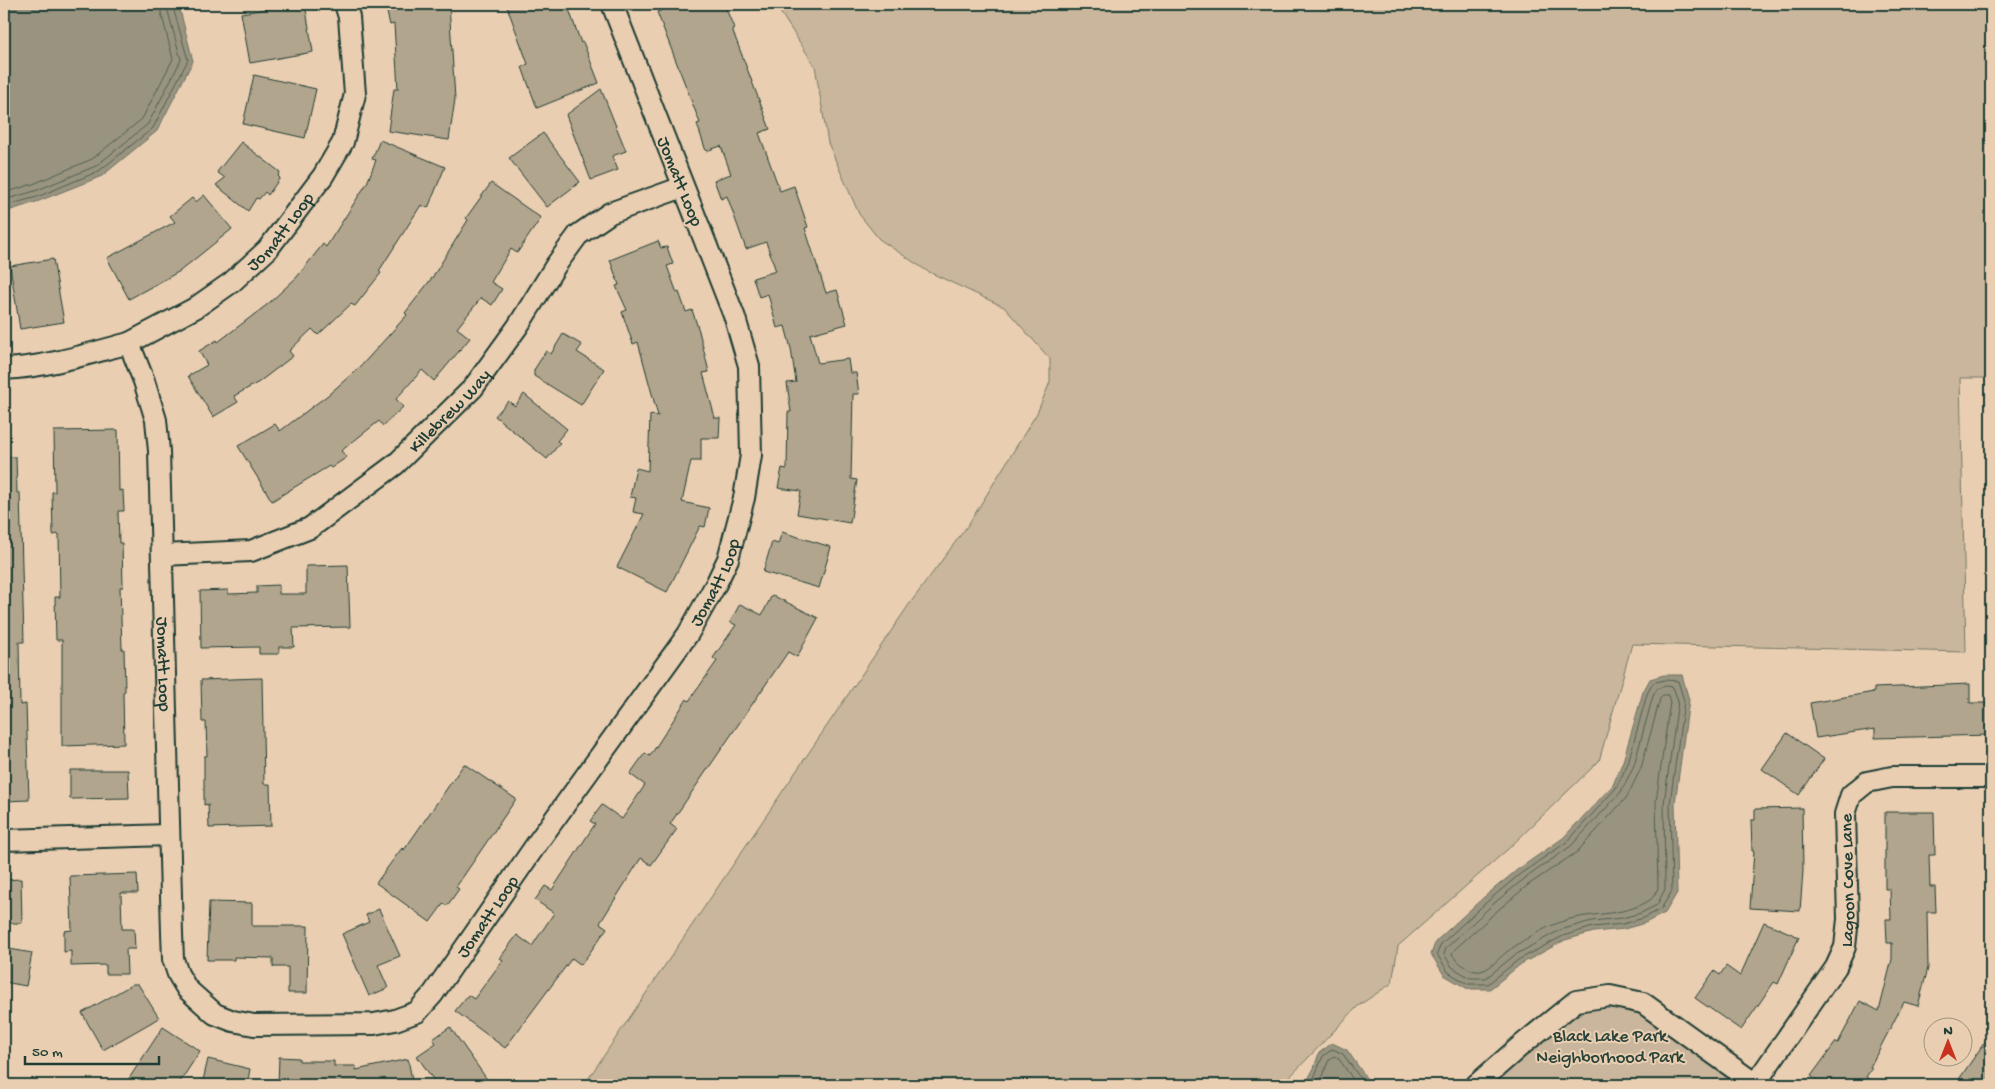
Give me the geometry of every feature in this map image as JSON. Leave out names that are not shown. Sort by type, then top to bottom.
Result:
[{"type":"street","name":"Jomatt Loop","points":[[4,369],[44,364],[129,343],[195,308],[232,282],[267,250],[324,176],[343,142],[355,94],[349,17],[345,4]]},
{"type":"street","name":"Jomatt Loop","points":[[129,343],[156,420],[162,555],[173,959],[178,974],[187,989],[216,1014],[234,1021],[254,1025],[374,1024],[395,1020],[417,1012],[433,994],[538,842],[688,634],[728,559],[744,498],[751,455],[749,366],[735,318],[612,4]]},
{"type":"street","name":"Killebrew Way","points":[[162,555],[251,551],[310,528],[396,464],[473,388],[518,326],[556,265],[578,235],[610,213],[683,187]]},
{"type":"street","name":"Lagoon Cove Lane","points":[[1756,1084],[1836,967],[1845,946],[1848,919],[1845,814],[1851,795],[1867,782],[1892,777],[1991,777]]},
{"type":"street","points":[[4,840],[169,835]]},
{"type":"street","points":[[1476,1085],[1576,1001],[1610,996],[1643,1003],[1756,1084]]},
{"type":"green space","points":[[775,4],[1991,4],[1991,378],[1960,378],[1966,652],[1632,644],[1599,761],[1508,849],[1398,946],[1392,983],[1358,1006],[1282,1085],[584,1085],[908,606],[968,525],[1037,413],[1050,382],[1050,359],[1004,307],[927,271],[879,239],[859,214],[828,143],[815,66]]},
{"type":"green space","name":"Black Lake Park Neighborhood Park","points":[[1610,1004],[1632,1008],[1738,1085],[1489,1085],[1568,1021],[1592,1007]]},
{"type":"water","points":[[4,4],[177,4],[193,61],[157,131],[102,176],[8,211],[4,211]]},
{"type":"water","points":[[1664,675],[1682,675],[1689,700],[1675,803],[1677,893],[1665,913],[1645,923],[1624,929],[1594,932],[1565,940],[1521,964],[1490,989],[1468,989],[1444,975],[1431,954],[1436,941],[1517,870],[1563,838],[1613,785],[1623,761],[1643,692],[1650,679]]},
{"type":"water","points":[[1332,1043],[1347,1050],[1371,1085],[1305,1085],[1319,1053]]},
{"type":"building","points":[[305,4],[313,52],[250,63],[241,13]]},
{"type":"building","points":[[385,4],[449,4],[455,99],[449,140],[388,131],[394,89],[398,89],[394,24],[390,25]]},
{"type":"building","points":[[506,4],[567,4],[581,43],[583,42],[599,83],[537,108],[522,67],[528,64]]},
{"type":"building","points":[[678,4],[724,4],[770,129],[759,133],[780,191],[794,186],[808,227],[805,228],[826,293],[837,290],[847,324],[810,334],[818,363],[848,359],[850,373],[856,373],[859,394],[853,394],[851,479],[857,480],[850,523],[797,514],[801,491],[778,488],[782,468],[787,469],[788,412],[791,412],[787,383],[796,382],[785,326],[777,328],[768,294],[759,297],[753,278],[776,271],[766,242],[746,249],[727,196],[721,199],[714,180],[731,174],[721,146],[706,151],[697,124],[700,123],[657,12]]},
{"type":"building","points":[[254,75],[316,89],[305,138],[243,124]]},
{"type":"building","points":[[601,89],[626,151],[612,156],[618,170],[591,180],[566,115]]},
{"type":"building","points":[[543,133],[580,182],[547,207],[509,158]]},
{"type":"building","points":[[380,140],[445,167],[428,208],[421,205],[379,271],[381,273],[355,306],[351,304],[318,335],[312,329],[289,351],[293,356],[259,382],[234,396],[238,402],[213,417],[188,376],[207,365],[199,351],[217,340],[218,342],[268,304],[297,277],[323,244],[326,247],[367,183],[376,160],[372,159]]},
{"type":"building","points":[[241,142],[280,172],[278,176],[280,178],[268,195],[265,192],[259,199],[256,198],[248,211],[216,185],[225,178],[217,172]]},
{"type":"building","points":[[491,183],[541,218],[517,253],[511,249],[491,282],[502,289],[492,305],[481,298],[457,328],[470,338],[434,381],[422,370],[396,399],[403,407],[383,426],[379,421],[341,451],[347,457],[272,501],[238,446],[275,424],[280,431],[328,395],[361,366],[407,315],[405,313],[432,278],[468,220],[466,218]]},
{"type":"building","points":[[204,195],[232,229],[180,271],[129,299],[107,258],[175,222],[170,216],[192,198],[196,202]]},
{"type":"building","points":[[658,241],[661,248],[667,247],[673,264],[667,266],[686,312],[692,310],[709,372],[703,373],[715,418],[720,418],[719,438],[701,438],[701,461],[691,461],[682,502],[709,508],[705,527],[700,526],[667,592],[617,567],[644,514],[633,512],[636,498],[630,497],[636,468],[648,471],[650,415],[658,416],[638,342],[633,344],[622,312],[627,310],[616,286],[619,285],[610,260]]},
{"type":"building","points":[[53,259],[64,322],[20,329],[10,266]]},
{"type":"building","points":[[563,334],[582,345],[577,352],[604,369],[581,405],[534,376],[534,370],[546,351],[551,354]]},
{"type":"building","points":[[524,394],[567,429],[557,441],[560,443],[547,459],[495,416],[508,401],[515,406]]},
{"type":"building","points":[[118,430],[119,491],[123,490],[124,511],[118,511],[119,543],[122,543],[123,587],[120,587],[122,649],[124,649],[124,744],[62,746],[62,640],[56,640],[55,597],[60,597],[59,534],[53,535],[52,492],[55,492],[54,431]]},
{"type":"building","points":[[4,457],[16,457],[17,493],[20,493],[24,642],[19,642],[20,705],[26,704],[29,800],[4,801]]},
{"type":"building","points":[[782,532],[831,547],[819,588],[763,572],[772,542],[778,544]]},
{"type":"building","points":[[348,565],[350,627],[293,628],[294,647],[279,647],[279,654],[259,654],[259,647],[201,648],[200,591],[228,590],[228,594],[257,593],[257,586],[279,585],[279,594],[306,594],[306,566]]},
{"type":"building","points":[[772,595],[818,618],[797,657],[788,652],[670,824],[677,829],[651,865],[641,858],[600,923],[607,928],[581,965],[572,958],[505,1048],[455,1011],[468,995],[474,999],[503,960],[500,958],[517,935],[532,946],[554,913],[535,900],[545,886],[552,890],[595,824],[590,821],[602,805],[622,819],[645,785],[630,774],[645,753],[650,756],[687,699],[689,701],[717,661],[713,658],[736,625],[730,622],[740,604],[762,615]]},
{"type":"building","points":[[262,678],[264,784],[270,784],[271,826],[209,828],[208,804],[204,805],[204,756],[207,756],[206,722],[202,722],[201,680]]},
{"type":"building","points":[[1970,684],[1970,703],[1991,703],[1991,735],[1875,738],[1875,729],[1816,738],[1810,703],[1874,692],[1874,688]]},
{"type":"building","points":[[1787,733],[1824,759],[1799,795],[1762,769]]},
{"type":"building","points":[[464,764],[516,799],[456,887],[459,889],[447,906],[444,903],[430,922],[376,883],[402,848],[404,850]]},
{"type":"building","points":[[70,770],[128,770],[129,798],[70,799]]},
{"type":"building","points":[[1802,808],[1803,871],[1800,911],[1750,908],[1754,851],[1752,851],[1751,820],[1755,820],[1755,809]]},
{"type":"building","points":[[1885,812],[1934,812],[1935,855],[1929,855],[1930,887],[1935,887],[1936,912],[1927,912],[1928,968],[1918,1006],[1904,1002],[1870,1067],[1872,1068],[1866,1077],[1877,1085],[1824,1085],[1811,1076],[1836,1042],[1838,1043],[1860,1001],[1879,1011],[1892,959],[1892,943],[1887,943],[1886,919],[1891,919],[1890,889],[1885,889]]},
{"type":"building","points":[[137,874],[138,893],[121,893],[122,929],[134,929],[135,949],[126,949],[127,974],[106,974],[106,965],[71,966],[71,951],[64,952],[64,931],[72,930],[70,876]]},
{"type":"building","points":[[21,879],[22,923],[4,923],[4,880]]},
{"type":"building","points":[[209,902],[252,903],[252,926],[308,926],[307,993],[288,993],[288,967],[273,967],[273,958],[234,957],[234,960],[207,960]]},
{"type":"building","points":[[379,909],[400,956],[378,965],[388,988],[369,996],[342,934],[369,922],[366,915]]},
{"type":"building","points":[[1764,922],[1799,937],[1778,984],[1774,982],[1741,1030],[1695,998],[1714,971],[1720,975],[1726,966],[1740,976]]},
{"type":"building","points":[[4,948],[32,953],[26,986],[4,982]]},
{"type":"building","points":[[133,984],[138,984],[159,1018],[103,1050],[82,1013]]},
{"type":"building","points":[[163,1027],[200,1051],[178,1085],[136,1085],[128,1080]]},
{"type":"building","points":[[450,1027],[491,1085],[437,1085],[417,1056],[436,1043],[433,1039]]},
{"type":"building","points":[[1991,1033],[1991,1085],[1955,1085],[1968,1066],[1972,1066],[1972,1060]]},
{"type":"building","points":[[279,1057],[299,1058],[299,1061],[334,1061],[334,1066],[356,1066],[356,1070],[408,1059],[413,1085],[278,1085]]},
{"type":"building","points":[[208,1059],[250,1069],[247,1085],[202,1085]]}]
